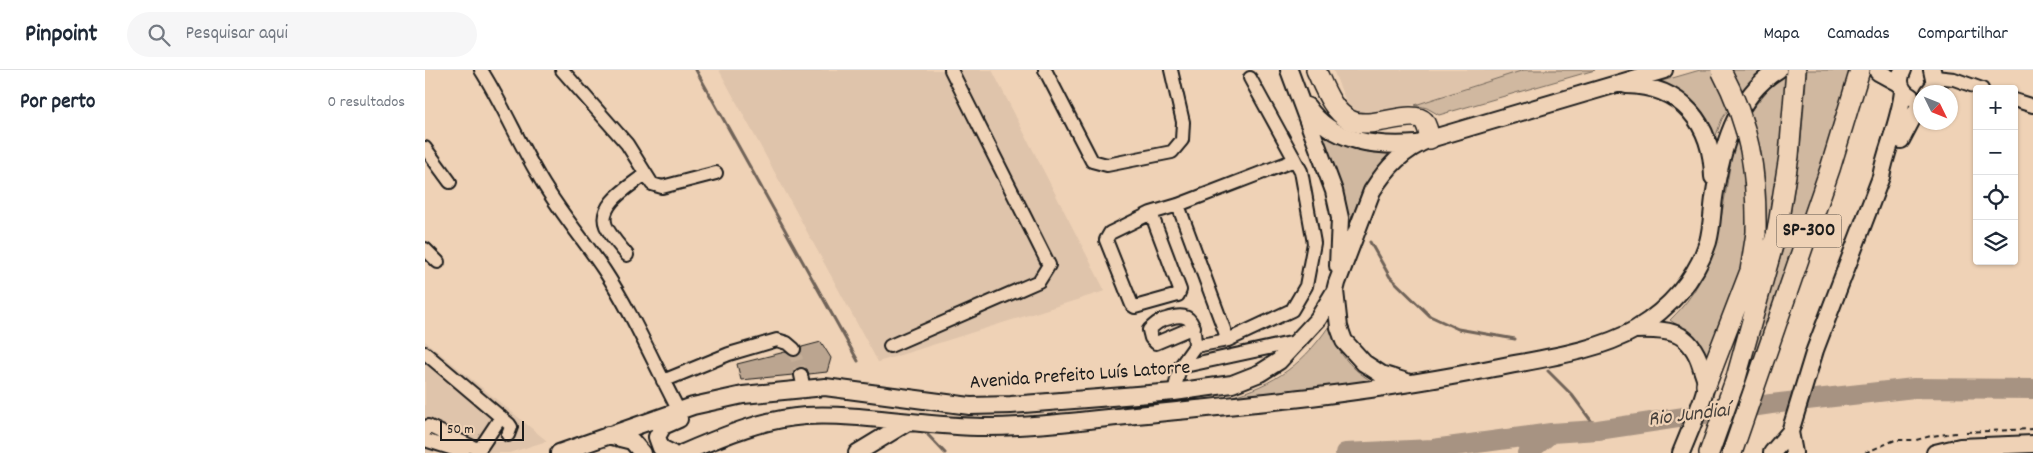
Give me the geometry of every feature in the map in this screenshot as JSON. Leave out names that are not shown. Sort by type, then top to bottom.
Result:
[{"type":"highway","points":[[1316,70],[1332,103],[1349,120],[1360,124],[1373,124],[1409,116],[1417,117],[1424,121],[1425,141]]},
{"type":"highway","points":[[1706,385],[1747,279],[1755,250],[1756,233],[1757,207],[1751,148],[1744,119],[1721,70]]},
{"type":"highway","name":"SP-300","points":[[1709,453],[1736,378],[1777,231],[1790,148],[1796,70]]},
{"type":"highway","name":"SP-300","points":[[1732,453],[1830,169],[1871,72]]},
{"type":"main road","points":[[1289,70],[1337,205],[1340,229],[1336,287],[1339,327],[1353,353],[1381,374],[1415,384]]},
{"type":"main road","points":[[1296,88],[1318,120],[1343,136],[1372,144],[1425,141],[1664,70]]},
{"type":"main road","points":[[1714,197],[1725,148],[1734,122],[1745,102],[1760,85],[1778,70]]},
{"type":"main road","points":[[1871,72],[1902,82],[1909,96],[1913,96]]},
{"type":"main road","points":[[1772,453],[1790,430],[1815,350],[1881,177],[1901,111],[1902,82]]},
{"type":"main road","points":[[1615,85],[1641,85],[1676,98],[1697,119],[1706,136],[1713,163],[1714,197],[1711,229],[1707,245],[1689,281],[1675,298],[1635,330]]},
{"type":"main road","points":[[1881,177],[1891,164],[1913,119]]},
{"type":"main road","name":"Avenida Prefeito Luís Latorre","points":[[559,453],[679,411],[743,395],[773,392],[803,382],[825,387],[970,406],[1011,405],[1174,392],[1232,384],[1260,373],[1279,361],[1300,341],[1318,319],[1336,287],[1372,191],[1391,165],[1401,155],[1425,141]]},
{"type":"main road","points":[[1635,330],[1663,329],[1683,337],[1698,357],[1706,385],[1681,453]]},
{"type":"main road","name":"Avenida Prefeito Luís Latorre","points":[[683,453],[736,432],[774,421],[804,416],[865,417],[984,427],[1340,395],[1415,384],[1582,349],[1635,330]]},
{"type":"main road","points":[[671,453],[661,448],[657,436],[663,426],[671,421],[773,392]]},
{"type":"main road","points":[[857,453],[908,422]]},
{"type":"main road","points":[[1790,430],[1793,453]]},
{"type":"main road","points":[[609,435],[632,441],[642,453]]},
{"type":"main road","points":[[1935,453],[2033,444]]},
{"type":"street","points":[[481,70],[501,100],[537,174],[604,271],[679,411]]},
{"type":"street","points":[[562,70],[627,144],[652,184],[662,187],[716,173]]},
{"type":"street","points":[[890,346],[1039,281],[1049,265],[951,70]]},
{"type":"street","points":[[1045,70],[1092,161],[1107,165],[1172,152],[1182,140],[1183,122],[1171,70]]},
{"type":"street","points":[[1933,73],[1973,86]]},
{"type":"street","points":[[1195,346],[1228,340],[1293,310],[1306,286],[1314,243],[1301,171],[1250,78]]},
{"type":"street","points":[[2018,101],[2033,106]]},
{"type":"street","points":[[425,148],[450,182]]},
{"type":"street","points":[[1151,213],[1180,290],[1178,295],[1135,307],[1132,305],[1105,240],[1110,232],[1151,213],[1178,205],[1295,160]]},
{"type":"street","points":[[627,255],[606,227],[604,216],[606,209],[645,174]]},
{"type":"street","points":[[1178,205],[1228,340]]},
{"type":"street","points":[[425,250],[438,262]]},
{"type":"street","points":[[1174,392],[1180,367],[1195,346],[1194,327]]},
{"type":"street","points":[[663,381],[729,354],[777,340],[787,343],[794,349]]},
{"type":"street","points":[[1180,367],[1300,341]]},
{"type":"street","points":[[425,352],[501,417],[511,427],[508,435]]},
{"type":"street","points":[[425,431],[428,426],[475,448],[481,447],[501,417]]},
{"type":"street","points":[[425,440],[465,453]]},
{"type":"shaded area","points":[[719,70],[992,70],[1105,291],[878,362]]},
{"type":"shaded area","points":[[1333,70],[1525,70],[1375,117],[1359,115],[1347,104]]},
{"type":"shaded area","points":[[1524,70],[1595,70],[1439,115],[1427,108],[1415,105]]},
{"type":"shaded area","points":[[1700,70],[1715,70],[1732,104],[1722,119],[1715,138],[1706,120],[1652,84]]},
{"type":"shaded area","points":[[1730,70],[1763,70],[1741,92]]},
{"type":"shaded area","points":[[1807,70],[1854,70],[1746,382],[1743,381],[1787,236],[1800,152]]},
{"type":"shaded area","points":[[1786,75],[1781,141],[1775,185],[1762,251],[1749,113],[1771,86]]},
{"type":"shaded area","points":[[1312,122],[1349,146],[1389,153],[1364,186],[1348,227],[1345,227]]},
{"type":"shaded area","points":[[1740,128],[1750,196],[1747,256],[1708,360],[1690,334],[1670,320],[1687,301],[1700,281],[1709,260],[1721,216],[1734,144]]},
{"type":"shaded area","points":[[1329,326],[1336,344],[1346,360],[1352,367],[1376,384],[1218,400],[1252,389],[1281,375],[1306,354]]},
{"type":"shaded area","points":[[425,341],[547,441],[509,453],[425,453]]},
{"type":"building","points":[[821,342],[831,358],[827,372],[809,374],[807,369],[800,367],[795,369],[793,375],[741,380],[737,364],[785,352],[796,357],[800,354],[802,347]]},
{"type":"waterway","points":[[696,70],[858,361]]},
{"type":"waterway","points":[[1370,242],[1390,277],[1430,316],[1458,329],[1515,339]]},
{"type":"waterway","points":[[1548,371],[1572,395],[1598,430]]},
{"type":"waterway","name":"Rio Jundiaí","points":[[1345,453],[1433,449],[1551,433],[1598,430],[1771,404],[1914,388],[2033,389]]},
{"type":"waterway","points":[[1527,453],[1551,433]]},
{"type":"waterway","points":[[928,435],[945,453]]},
{"type":"tunnel","points":[[794,349],[801,375]]}]
